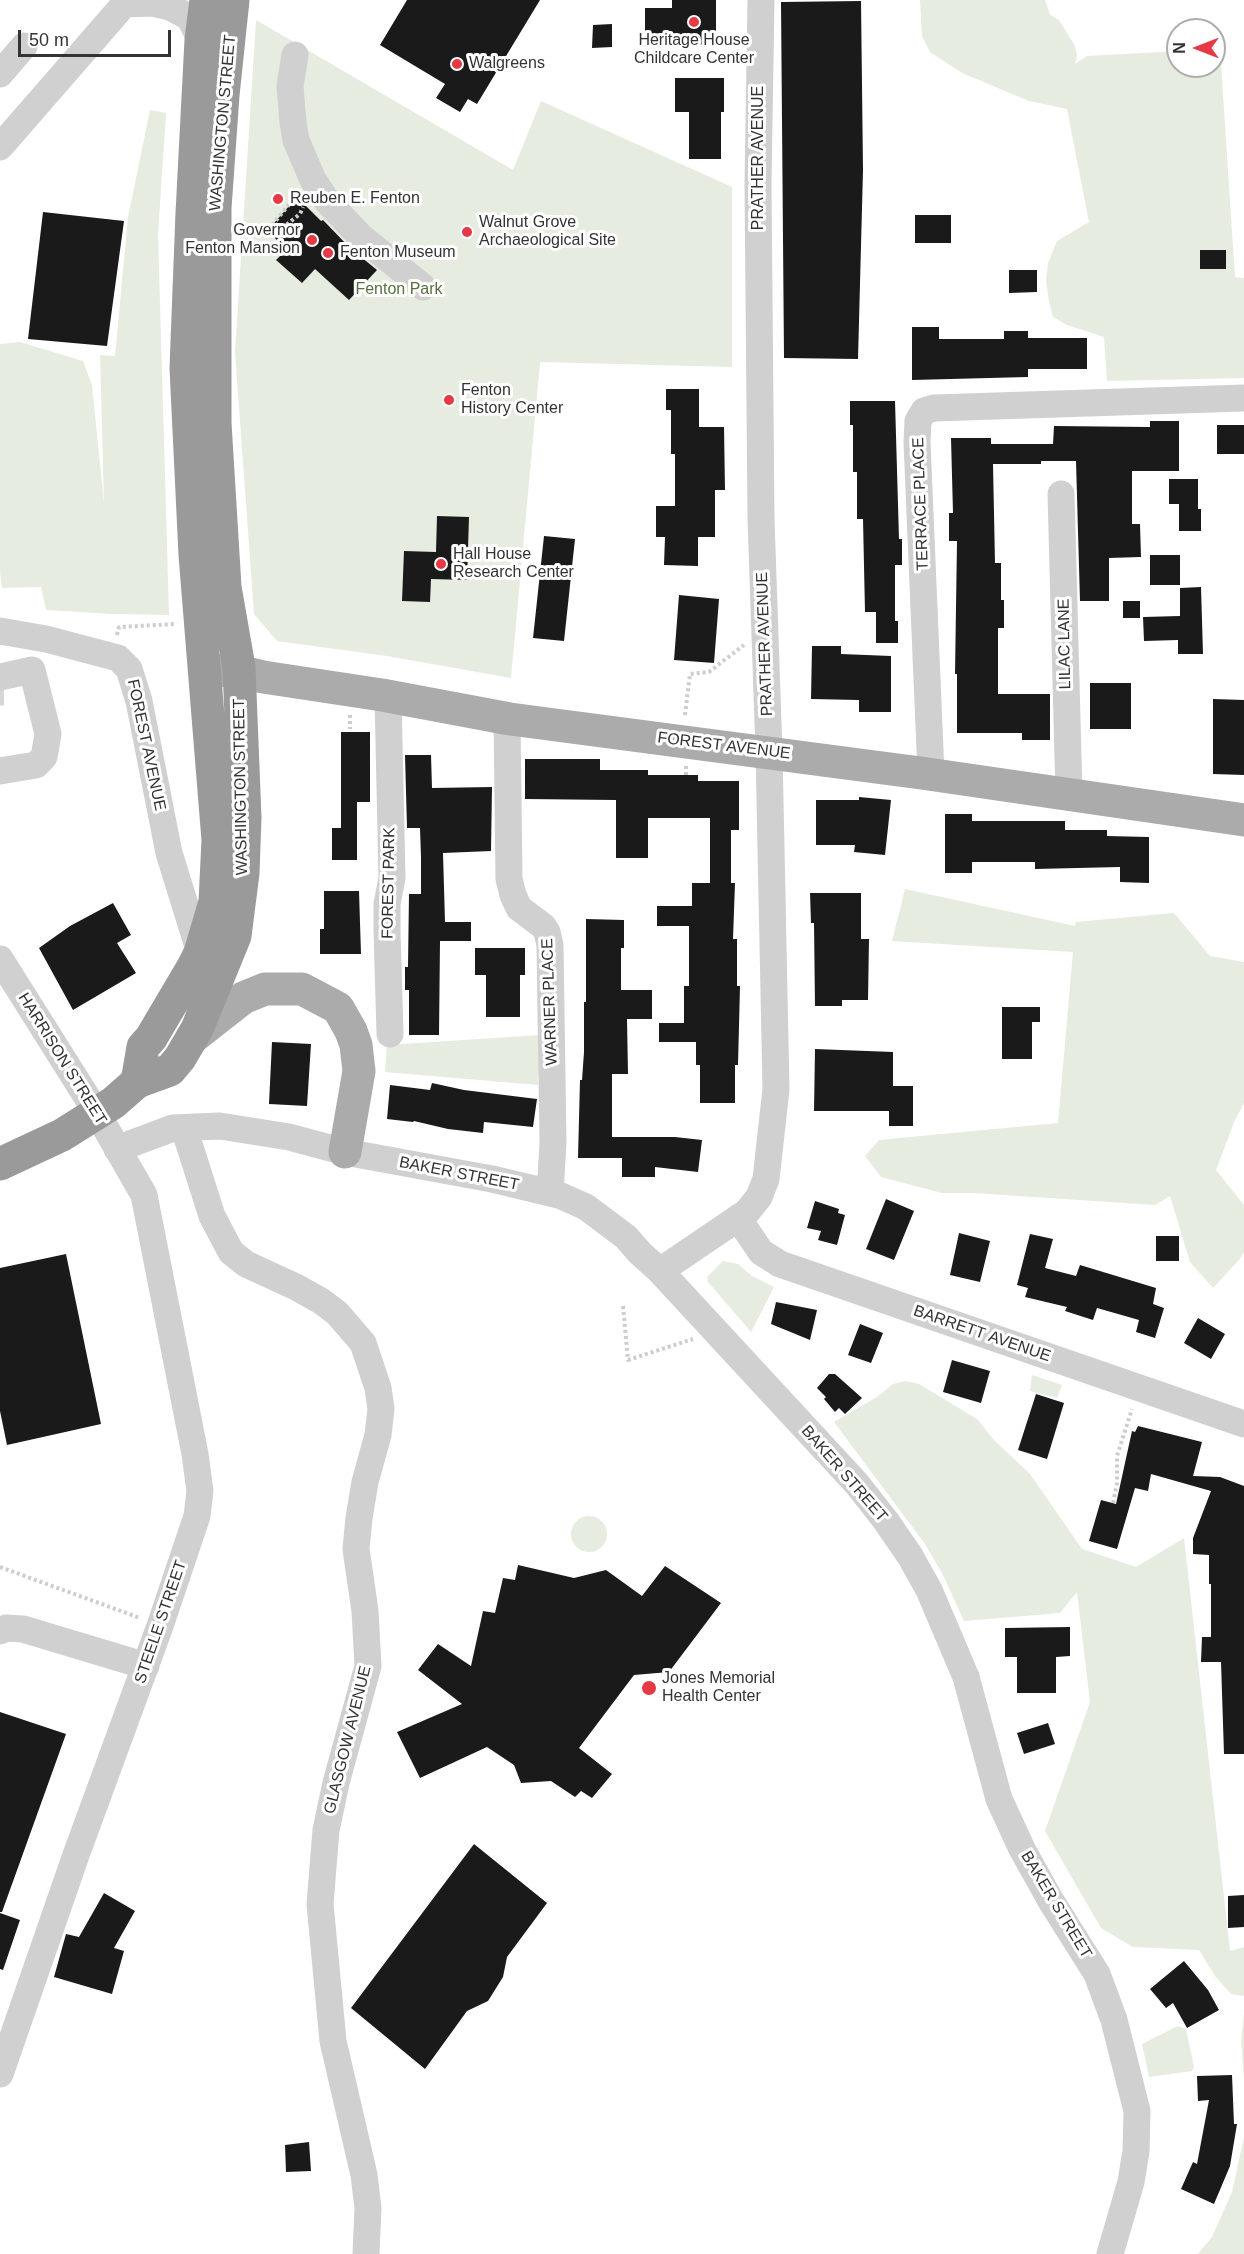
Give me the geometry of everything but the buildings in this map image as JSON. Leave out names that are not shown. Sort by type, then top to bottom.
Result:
[{"type":"highway","name":"WASHINGTON STREET","points":[[206,0],[201,40],[186,368],[194,534],[218,840],[215,902],[200,953],[157,1028],[143,1047],[137,1082],[170,1070],[192,1038],[235,936],[243,873],[244,818],[239,671],[225,587],[215,423],[215,208],[223,94],[233,0]]},
{"type":"highway","points":[[0,1164],[62,1135],[113,1102],[137,1082]]},
{"type":"main road","name":"FOREST AVENUE","points":[[205,670],[239,671],[507,718],[931,774],[1244,820]]},
{"type":"main road","points":[[192,1038],[243,998],[265,989],[302,989],[338,1008],[351,1031],[358,1058],[358,1082],[345,1152]]},
{"type":"street","name":"PRATHER AVENUE","points":[[660,1271],[747,1212],[759,1197],[766,1179],[776,1089],[759,341],[758,164],[761,0]]},
{"type":"street","points":[[0,147],[126,2],[153,3],[170,7],[189,18],[201,40]]},
{"type":"street","points":[[0,74],[11,44]]},
{"type":"street","points":[[295,55],[290,86],[293,123],[308,184],[360,236],[423,287]]},
{"type":"street","name":"TERRACE PLACE","points":[[931,774],[917,442],[918,421],[924,411],[934,408],[1244,398]]},
{"type":"street","name":"LILAC LANE","points":[[1061,494],[1069,794]]},
{"type":"street","name":"FOREST AVENUE","points":[[0,631],[46,639],[118,658],[129,669],[139,701],[169,854],[200,953]]},
{"type":"street","points":[[0,771],[36,765],[44,757],[48,734],[32,670],[2,684]]},
{"type":"street","name":"FOREST PARK","points":[[388,697],[392,878],[387,904],[390,1034]]},
{"type":"street","name":"WARNER PLACE","points":[[507,718],[509,879],[519,908],[543,926],[550,945],[553,1143],[550,1193]]},
{"type":"street","name":"HARRISON STREET","points":[[0,959],[97,1113],[120,1155]]},
{"type":"street","name":"BAKER STREET","points":[[120,1155],[145,1137],[173,1128],[220,1126],[289,1137],[345,1152],[492,1179],[550,1193],[586,1207],[626,1237],[660,1271],[857,1484],[898,1538],[929,1590],[966,1677],[999,1799],[1045,1892],[1097,1974],[1114,2020],[1137,2110],[1136,2151],[1131,2181],[1110,2254]]},
{"type":"street","name":"GLASGOW AVENUE","points":[[183,1128],[212,1216],[231,1252],[246,1264],[296,1287],[337,1313],[363,1343],[378,1388],[381,1409],[378,1435],[365,1482],[356,1549],[365,1611],[368,1666],[326,1830],[320,1904],[333,2041],[364,2175],[368,2208],[366,2254]]},
{"type":"street","name":"STEELE STREET","points":[[0,2074],[76,1855],[146,1666],[197,1516],[200,1491],[195,1454],[144,1195],[120,1155]]},
{"type":"street","name":"BARRETT AVENUE","points":[[738,1218],[761,1252],[780,1264],[1244,1424]]},
{"type":"street","points":[[0,1631],[6,1628],[23,1629],[146,1666]]},
{"type":"path","points":[[308,184],[300,214],[281,229],[273,224],[288,204],[308,184]]},
{"type":"path","points":[[119,627],[176,624]]},
{"type":"path","points":[[685,715],[690,674],[709,672],[742,645],[747,645]]},
{"type":"path","points":[[623,1306],[628,1360],[697,1337]]},
{"type":"path","points":[[1113,1503],[1117,1483],[1117,1456],[1133,1406]]},
{"type":"path","points":[[0,1567],[160,1626]]},
{"type":"green space","points":[[920,0],[1045,0],[1050,15],[1059,20],[1075,46],[1077,56],[1075,64],[1087,56],[1166,52],[1166,78],[1222,78],[1235,277],[1244,278],[1244,378],[1107,381],[1104,337],[1067,325],[1053,317],[1046,281],[1048,263],[1057,241],[1089,222],[1067,109],[1029,101],[962,73],[930,52],[922,36]]},
{"type":"green space","name":"Fenton Park","points":[[256,20],[513,170],[541,101],[732,187],[732,367],[540,362],[511,678],[387,656],[277,641],[254,614],[235,352]]},
{"type":"green space","points":[[150,110],[166,113],[158,234],[169,615],[46,610],[41,587],[2,588],[0,572],[0,344],[20,342],[83,361],[92,385],[104,503],[100,355],[115,356],[128,217]]},
{"type":"green space","points":[[905,889],[1075,926],[1076,922],[1174,913],[1210,956],[1244,962],[1244,1103],[1216,1170],[1244,1205],[1244,1252],[1213,1288],[1190,1262],[1170,1196],[1155,1205],[942,1193],[881,1177],[865,1156],[879,1140],[1058,1123],[1073,952],[892,941]]},
{"type":"green space","points":[[540,1035],[538,1085],[385,1072],[387,1045]]},
{"type":"green space","points":[[723,1261],[738,1264],[752,1276],[774,1287],[751,1332],[708,1282],[707,1277]]},
{"type":"green space","points":[[1032,1375],[1062,1385],[1057,1398],[1030,1391]]},
{"type":"green space","points":[[905,1381],[919,1384],[977,1419],[994,1440],[1030,1474],[1082,1549],[1136,1567],[1184,1538],[1230,1951],[1244,1947],[1244,1996],[1231,1994],[1215,1976],[1199,1950],[1133,1947],[1101,1928],[1045,1831],[1090,1702],[1077,1592],[1060,1613],[964,1621],[942,1573],[925,1544],[834,1422],[877,1397],[893,1384]]},
{"type":"green space","points":[[589,1516],[601,1522],[607,1534],[601,1546],[589,1552],[577,1546],[571,1534],[577,1522]]},
{"type":"green space","points":[[1244,2013],[1244,2080],[1241,2041]]},
{"type":"green space","points":[[1178,2026],[1186,2029],[1194,2067],[1192,2071],[1149,2077],[1142,2044]]},
{"type":"green space","points":[[1244,2137],[1244,2254],[1198,2254],[1212,2237],[1232,2192]]},
{"type":"place","name":"Heritage House Childcare Center","points":[[694,22]]},
{"type":"place","name":"Walgreens","points":[[457,64]]},
{"type":"place","name":"Reuben E. Fenton","points":[[278,199]]},
{"type":"place","name":"Walnut Grove Archaeological Site","points":[[467,232]]},
{"type":"place","name":"Governor Fenton Mansion","points":[[312,240]]},
{"type":"place","name":"Fenton Museum","points":[[328,253]]},
{"type":"place","name":"Fenton History Center","points":[[449,400]]},
{"type":"place","name":"Hall House Research Center","points":[[441,564]]},
{"type":"place","name":"Jones Memorial Health Center","points":[[649,1688]]}]
